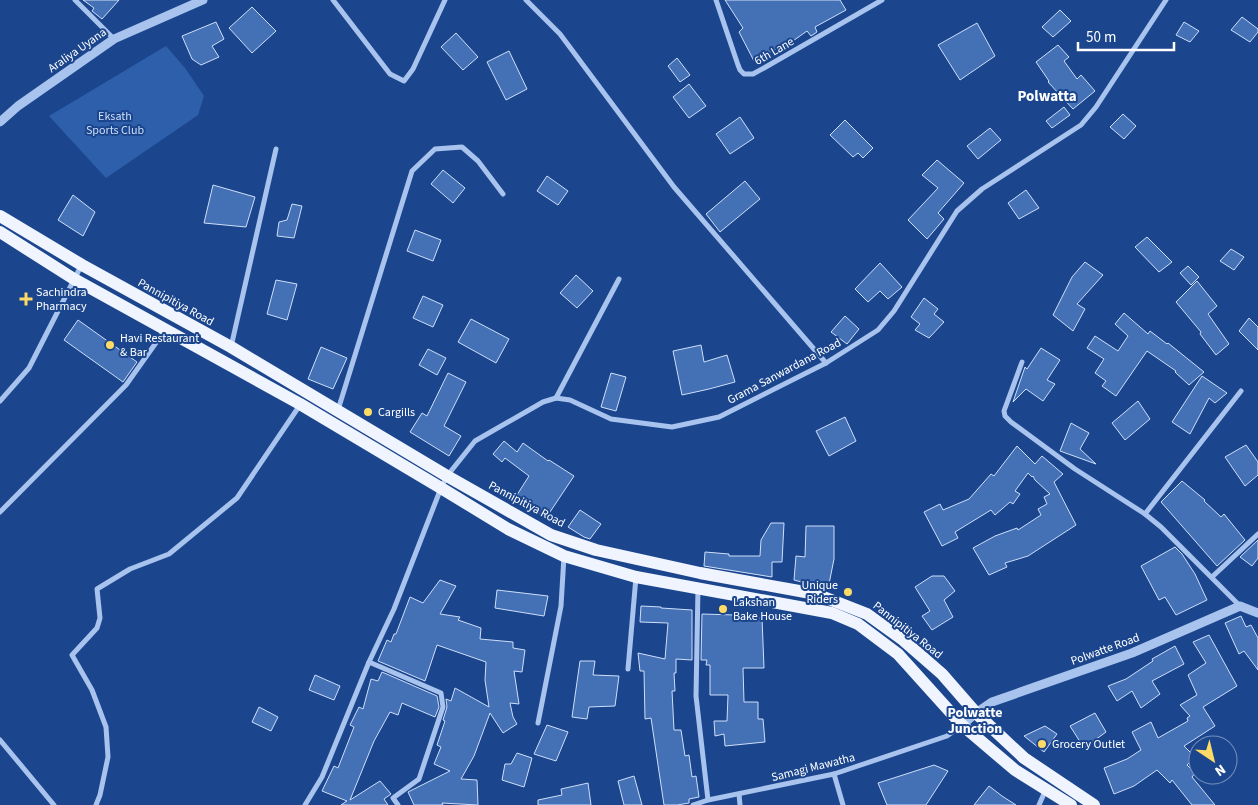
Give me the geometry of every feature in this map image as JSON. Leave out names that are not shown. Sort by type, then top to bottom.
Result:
[{"type":"main road","name":"Pannipitiya Road","points":[[0,216],[82,266],[231,347],[447,476],[551,535],[596,550],[700,573],[816,594],[868,614],[903,640],[942,674],[976,713],[1024,758],[1094,805]]},
{"type":"main road","name":"Pannipitiya Road","points":[[0,232],[74,278],[300,404],[508,529],[564,556],[636,577],[832,613],[858,624],[898,654],[962,725],[1015,770],[1071,805]]},
{"type":"street","points":[[75,0],[114,39]]},
{"type":"street","name":"Araliya Uyana","points":[[0,122],[18,106],[114,39],[203,0]]},
{"type":"street","points":[[333,0],[390,74],[404,81],[413,69],[444,0]]},
{"type":"street","points":[[526,0],[560,34],[674,187],[826,363]]},
{"type":"street","name":"6th Lane","points":[[716,0],[738,65],[744,74],[753,74],[882,0]]},
{"type":"street","name":"Grama Sanwardana Road","points":[[556,398],[570,400],[611,419],[672,427],[719,417],[826,363],[878,330],[894,312],[957,211],[982,189],[1081,126],[1096,108],[1166,0]]},
{"type":"street","points":[[338,411],[412,171],[435,149],[462,147],[478,161],[504,194]]},
{"type":"street","points":[[231,347],[276,149]]},
{"type":"street","points":[[0,401],[29,368],[74,278],[82,266]]},
{"type":"street","points":[[305,805],[322,777],[394,609],[447,476],[475,441],[542,402],[556,398],[618,279]]},
{"type":"street","points":[[0,512],[126,385],[166,330]]},
{"type":"street","points":[[1022,362],[1004,411],[1005,416],[1076,469],[1145,514],[1240,606],[1258,613]]},
{"type":"street","points":[[1145,514],[1241,391]]},
{"type":"street","points":[[96,805],[108,757],[106,727],[92,690],[72,655],[96,628],[100,618],[97,590],[130,569],[169,554],[237,498],[300,404]]},
{"type":"street","points":[[1212,577],[1258,534]]},
{"type":"street","points":[[538,723],[561,606],[564,556]]},
{"type":"street","points":[[628,669],[636,577]]},
{"type":"street","points":[[698,588],[696,696],[708,800]]},
{"type":"street","name":"Polwatte Road","points":[[962,725],[992,702],[1132,653],[1240,606]]},
{"type":"street","points":[[370,662],[441,693],[443,707],[419,779],[393,798],[398,805]]},
{"type":"street","name":"Samagi Mawatha","points":[[693,805],[708,800],[834,774],[946,736],[962,725]]},
{"type":"street","points":[[0,740],[54,805]]},
{"type":"street","points":[[834,774],[843,805]]},
{"type":"street","points":[[1039,805],[1046,789]]},
{"type":"street","points":[[739,794],[740,805]]},
{"type":"green space","name":"Eksath Sports Club","points":[[166,46],[185,68],[204,96],[198,115],[106,178],[49,116]]},
{"type":"building","points":[[83,0],[119,0],[102,19],[92,11],[94,8]]},
{"type":"building","points":[[725,0],[840,0],[846,10],[815,27],[817,32],[811,36],[807,31],[783,48],[781,46],[754,61],[739,32],[743,28]]},
{"type":"building","points":[[252,7],[276,31],[252,53],[229,28]]},
{"type":"building","points":[[1060,10],[1071,21],[1053,37],[1042,27]]},
{"type":"building","points":[[1242,17],[1258,29],[1258,32],[1250,42],[1231,30]]},
{"type":"building","points":[[216,22],[224,39],[212,46],[219,57],[201,65],[192,59],[182,36]]},
{"type":"building","points":[[1184,22],[1199,31],[1190,42],[1176,35]]},
{"type":"building","points":[[977,23],[995,56],[960,80],[938,45]]},
{"type":"building","points":[[456,33],[478,57],[463,70],[441,47]]},
{"type":"building","points":[[1058,45],[1069,57],[1064,61],[1077,79],[1081,75],[1095,91],[1073,109],[1048,82],[1036,62]]},
{"type":"building","points":[[509,51],[527,89],[506,100],[487,62]]},
{"type":"building","points":[[677,58],[690,75],[680,82],[668,66]]},
{"type":"building","points":[[689,84],[706,106],[689,118],[673,97]]},
{"type":"building","points":[[1064,107],[1070,115],[1052,128],[1046,121]]},
{"type":"building","points":[[1123,114],[1136,126],[1124,139],[1110,127]]},
{"type":"building","points":[[740,117],[754,138],[730,154],[716,134]]},
{"type":"building","points":[[845,120],[873,148],[863,158],[858,153],[853,157],[830,135]]},
{"type":"building","points":[[990,128],[1001,140],[978,159],[967,146]]},
{"type":"building","points":[[937,160],[964,183],[938,213],[944,219],[927,239],[908,220],[938,188],[922,175]]},
{"type":"building","points":[[443,170],[465,188],[453,203],[431,184]]},
{"type":"building","points":[[547,176],[568,191],[558,205],[537,191]]},
{"type":"building","points":[[745,181],[760,199],[720,232],[706,214]]},
{"type":"building","points":[[213,185],[255,197],[246,227],[204,223]]},
{"type":"building","points":[[1026,190],[1039,208],[1019,219],[1008,203]]},
{"type":"building","points":[[73,195],[95,212],[83,236],[58,220]]},
{"type":"building","points":[[292,204],[302,206],[294,238],[277,236],[279,222],[287,220]]},
{"type":"building","points":[[415,230],[441,240],[433,261],[407,251]]},
{"type":"building","points":[[1147,237],[1172,262],[1159,272],[1135,247]]},
{"type":"building","points":[[1231,249],[1244,257],[1234,270],[1220,261]]},
{"type":"building","points":[[1085,262],[1103,275],[1077,304],[1085,309],[1073,331],[1053,315],[1072,277]]},
{"type":"building","points":[[880,263],[902,287],[888,299],[880,291],[868,302],[855,289]]},
{"type":"building","points":[[1188,266],[1199,277],[1191,285],[1180,273]]},
{"type":"building","points":[[576,275],[593,291],[577,308],[560,293]]},
{"type":"building","points":[[276,280],[297,284],[287,320],[267,314]]},
{"type":"building","points":[[1197,281],[1217,306],[1208,314],[1229,344],[1216,355],[1200,334],[1201,332],[1176,302]]},
{"type":"building","points":[[423,296],[443,305],[433,327],[413,318]]},
{"type":"building","points":[[924,298],[938,309],[934,314],[944,322],[929,338],[915,330],[920,324],[911,317]]},
{"type":"building","points":[[1124,313],[1148,334],[1150,331],[1168,343],[1204,372],[1189,385],[1176,371],[1147,351],[1116,396],[1102,386],[1106,381],[1095,373],[1104,359],[1087,348],[1095,336],[1118,351],[1128,336],[1115,324]]},
{"type":"building","points":[[845,316],[859,329],[847,344],[831,332]]},
{"type":"building","points":[[1249,318],[1258,327],[1258,350],[1239,331]]},
{"type":"building","points":[[471,319],[509,339],[496,363],[458,342]]},
{"type":"building","points":[[78,320],[137,362],[123,382],[64,340]]},
{"type":"building","points":[[701,345],[704,362],[727,355],[735,382],[682,395],[673,351]]},
{"type":"building","points":[[321,347],[347,358],[333,389],[308,379]]},
{"type":"building","points":[[1041,348],[1060,360],[1047,380],[1055,384],[1043,401],[1026,389],[1013,402],[1025,367],[1027,369]]},
{"type":"building","points":[[428,349],[446,358],[437,375],[419,365]]},
{"type":"building","points":[[448,373],[466,382],[444,426],[461,436],[449,456],[410,432],[422,413],[427,416]]},
{"type":"building","points":[[611,373],[626,377],[616,411],[601,407]]},
{"type":"building","points":[[1202,376],[1227,393],[1215,403],[1209,398],[1190,434],[1172,422]]},
{"type":"building","points":[[1138,401],[1150,419],[1125,440],[1112,423]]},
{"type":"building","points":[[845,417],[856,441],[829,456],[816,431]]},
{"type":"building","points":[[1071,423],[1089,433],[1080,449],[1096,464],[1060,451]]},
{"type":"building","points":[[504,441],[517,452],[523,443],[548,461],[574,476],[546,518],[515,498],[529,476],[505,458],[502,462],[493,454]]},
{"type":"building","points":[[1246,445],[1258,462],[1258,475],[1245,486],[1225,457]]},
{"type":"building","points":[[1017,446],[1035,464],[1042,456],[1063,474],[1054,482],[1076,525],[1028,556],[1005,563],[1007,567],[989,575],[973,548],[995,536],[1017,528],[1018,530],[1041,515],[1038,509],[1047,504],[1044,497],[1050,494],[1033,476],[1028,473],[1015,491],[1020,494],[1013,504],[1010,502],[995,515],[991,510],[955,532],[958,538],[942,546],[924,512],[940,504],[943,510],[969,499],[991,474],[994,476]]},
{"type":"building","points":[[1182,481],[1205,500],[1221,517],[1224,514],[1245,540],[1217,566],[1161,502]]},
{"type":"building","points":[[580,510],[601,524],[590,539],[568,527]]},
{"type":"building","points":[[771,523],[784,523],[782,562],[772,562],[772,577],[704,566],[705,552],[729,554],[729,556],[760,556],[761,540]]},
{"type":"building","points":[[806,526],[834,526],[834,559],[828,589],[794,580],[796,556],[805,557]]},
{"type":"building","points":[[1258,540],[1258,558],[1252,566],[1240,557]]},
{"type":"building","points":[[1175,547],[1195,574],[1207,600],[1176,615],[1165,597],[1159,600],[1141,566]]},
{"type":"building","points":[[932,576],[944,576],[955,591],[944,600],[953,617],[932,630],[922,616],[930,611],[915,587]]},
{"type":"building","points":[[440,580],[456,586],[440,614],[460,617],[458,620],[481,628],[480,639],[513,642],[513,648],[525,650],[522,672],[514,671],[519,704],[510,703],[513,717],[517,724],[503,733],[490,713],[474,756],[461,779],[477,780],[478,805],[442,803],[443,805],[414,805],[408,792],[450,771],[434,764],[441,747],[437,745],[445,721],[443,720],[447,707],[446,699],[451,701],[455,688],[489,707],[485,680],[486,662],[437,645],[425,681],[378,661],[387,640],[391,642],[394,634],[396,634],[410,597],[423,603]]},
{"type":"building","points":[[497,590],[548,596],[544,616],[495,608]]},
{"type":"building","points":[[641,606],[692,610],[692,660],[676,659],[676,673],[674,673],[675,691],[672,691],[674,730],[681,730],[685,756],[689,755],[692,777],[696,776],[699,797],[689,799],[689,803],[664,805],[651,718],[645,719],[644,671],[640,671],[638,653],[665,659],[668,623],[640,622]]},
{"type":"building","points":[[702,614],[762,618],[764,668],[743,668],[744,702],[758,702],[758,719],[763,719],[765,742],[725,746],[724,734],[715,736],[714,721],[727,721],[728,695],[710,695],[710,665],[706,665],[707,660],[701,660]]},
{"type":"building","points":[[1241,616],[1246,627],[1251,625],[1258,638],[1258,670],[1244,651],[1239,654],[1225,623]]},
{"type":"building","points":[[1209,635],[1237,686],[1203,707],[1215,726],[1201,735],[1188,735],[1188,743],[1184,746],[1188,750],[1188,785],[1199,785],[1215,805],[1192,805],[1172,780],[1170,783],[1157,770],[1134,786],[1114,794],[1104,768],[1127,759],[1141,750],[1132,732],[1151,722],[1158,738],[1188,721],[1187,718],[1190,716],[1180,705],[1197,695],[1188,675],[1206,663],[1193,642]]},
{"type":"building","points":[[1175,646],[1184,664],[1152,681],[1160,694],[1141,708],[1132,691],[1117,701],[1108,686],[1126,679],[1153,661],[1152,659]]},
{"type":"building","points":[[580,661],[595,661],[593,675],[619,676],[615,706],[589,707],[587,719],[572,717]]},
{"type":"building","points":[[382,672],[437,696],[439,707],[435,717],[402,703],[398,715],[390,712],[374,741],[350,800],[380,781],[391,794],[384,799],[388,805],[341,805],[347,801],[322,791],[334,766],[338,768],[354,727],[350,725],[359,707],[363,709],[371,679],[378,681]]},
{"type":"building","points":[[315,675],[340,686],[334,700],[309,690]]},
{"type":"building","points":[[259,707],[278,717],[271,731],[252,722]]},
{"type":"building","points":[[1095,713],[1106,732],[1084,748],[1070,726]]},
{"type":"building","points":[[547,725],[568,732],[556,761],[534,754]]},
{"type":"building","name":"Grocery Outlet","points":[[1045,726],[1057,734],[1044,752],[1024,736]]},
{"type":"building","points":[[517,753],[532,758],[524,787],[502,780],[505,764],[511,764]]},
{"type":"building","points":[[934,765],[948,771],[926,805],[887,805],[878,783]]},
{"type":"building","points":[[634,776],[642,805],[624,805],[618,781]]},
{"type":"building","points":[[588,783],[591,805],[538,805],[538,800],[562,795],[561,789]]},
{"type":"building","points":[[989,786],[1002,796],[1016,805],[974,805]]},
{"type":"place","name":"Sachindra Pharmacy","points":[[26,299]]},
{"type":"place","name":"Havi Restaurant & Bar","points":[[110,345]]},
{"type":"place","name":"Cargills","points":[[368,412]]},
{"type":"place","name":"Unique Riders","points":[[848,592]]},
{"type":"place","name":"Lakshan Bake House","points":[[723,609]]},
{"type":"place","name":"Grocery Outlet","points":[[1042,744]]},
{"type":"district","name":"Polwatta","points":[[1047,96]]},
{"type":"district","name":"Polwatte Junction","points":[[975,720]]}]
